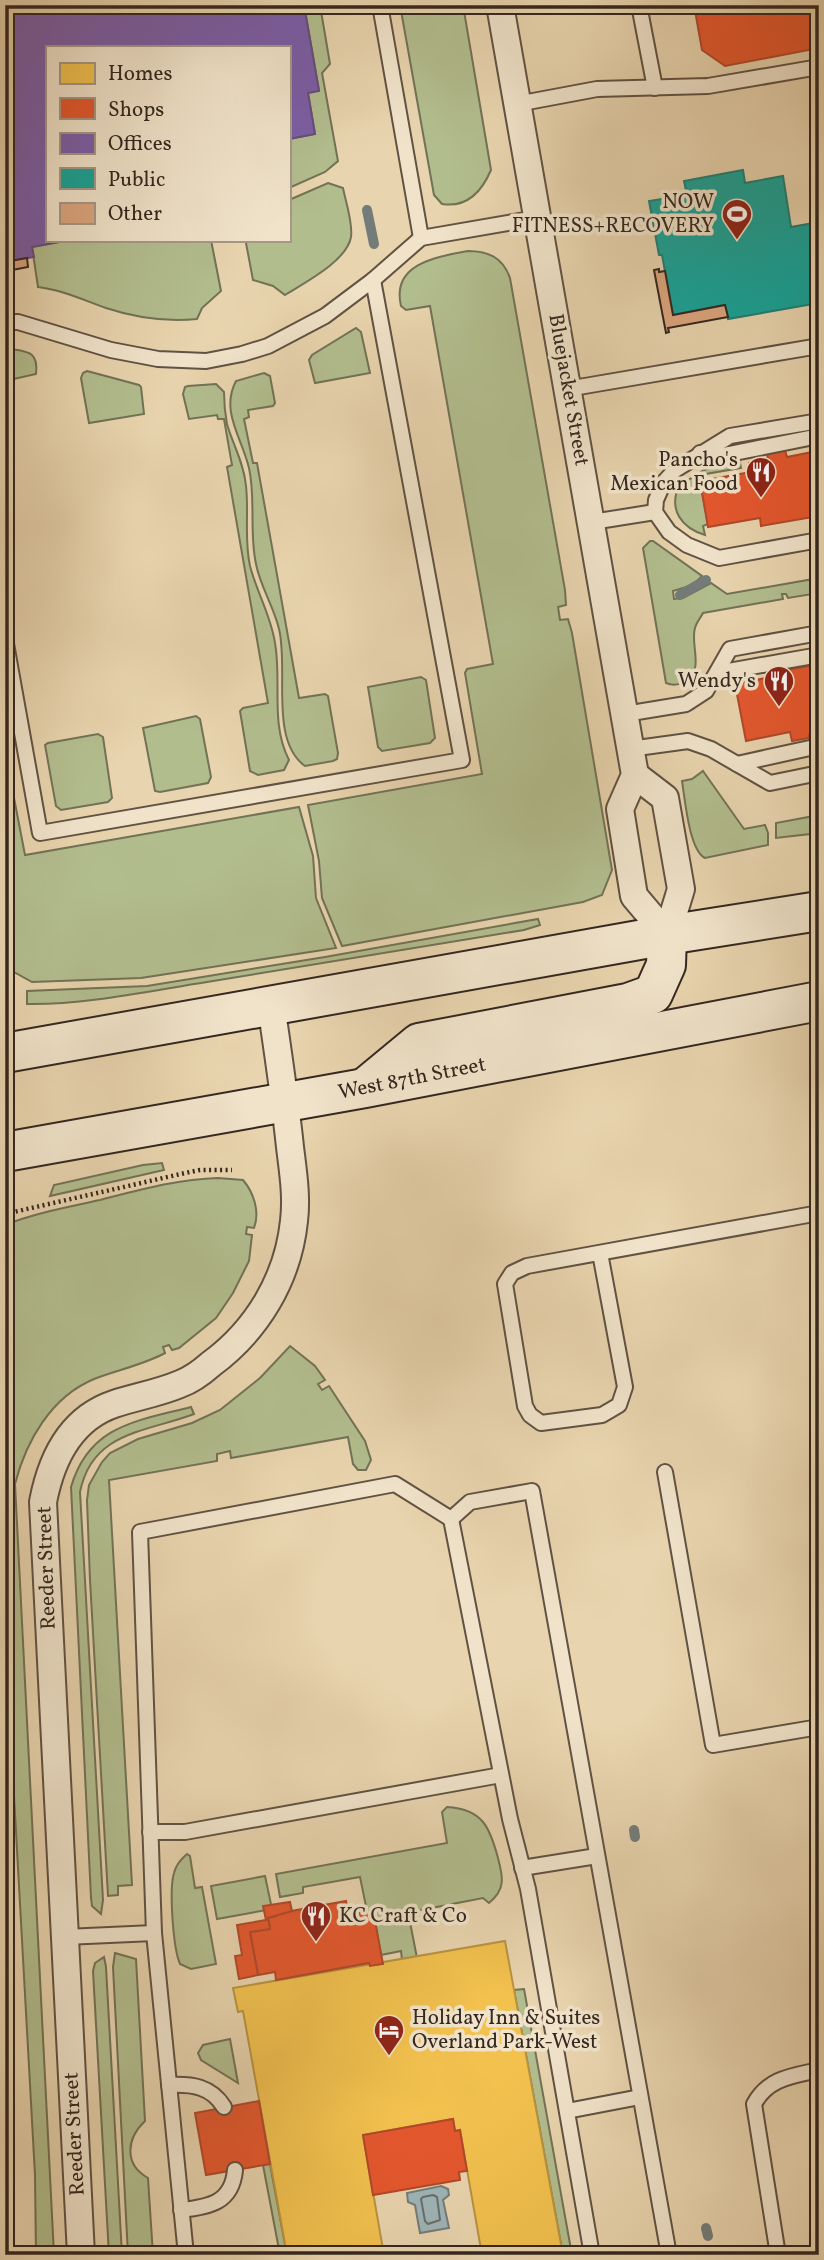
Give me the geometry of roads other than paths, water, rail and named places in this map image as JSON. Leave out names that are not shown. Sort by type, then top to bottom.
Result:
[{"type":"main road","points":[[5,1053],[819,911]]},
{"type":"main road","points":[[365,1088],[419,1043],[628,1003],[653,994],[666,965],[667,936]]},
{"type":"main road","name":"West 87th Street","points":[[5,1152],[365,1088],[819,1002]]},
{"type":"street","name":"Bluejacket Street","points":[[500,5],[635,775]]},
{"type":"street","points":[[635,775],[664,798],[681,889],[667,936],[634,896],[620,809],[635,775]]},
{"type":"street","name":"Reeder Street","points":[[81,2255],[43,1503],[47,1481],[65,1441],[80,1424],[110,1405],[182,1384],[203,1371],[238,1342],[273,1294],[294,1224],[296,1198],[286,1102],[271,1005]]},
{"type":"lane","points":[[380,5],[421,237]]},
{"type":"lane","points":[[639,5],[655,88]]},
{"type":"lane","points":[[517,104],[597,89],[708,86],[819,67]]},
{"type":"lane","points":[[5,322],[18,322],[111,350],[158,359],[206,361],[242,354],[284,338],[325,316],[373,280],[421,237],[537,218]]},
{"type":"lane","points":[[5,638],[40,833],[462,760],[373,280]]},
{"type":"lane","points":[[566,389],[819,346]]},
{"type":"lane","points":[[819,421],[730,436],[699,453],[664,482],[656,500],[655,512],[668,532],[687,545],[719,558],[819,540]]},
{"type":"lane","points":[[699,453],[719,456],[819,436]]},
{"type":"lane","points":[[592,522],[655,512]]},
{"type":"lane","points":[[625,714],[686,704],[706,691],[730,649],[819,633]]},
{"type":"lane","points":[[717,673],[819,656]]},
{"type":"lane","points":[[631,749],[688,741],[711,749],[770,783],[819,773]]},
{"type":"lane","points":[[737,764],[819,746]]},
{"type":"lane","points":[[600,1253],[625,1387],[619,1405],[602,1415],[541,1423],[530,1415],[525,1406],[505,1284],[512,1273],[527,1266],[819,1213]]},
{"type":"lane","points":[[665,1472],[713,1745],[819,1727]]},
{"type":"lane","points":[[186,2255],[154,1933],[140,1532],[395,1484],[451,1518],[522,1868],[592,2255]]},
{"type":"lane","points":[[451,1518],[470,1502],[532,1491],[669,2255]]},
{"type":"lane","points":[[150,1832],[185,1832],[501,1775]]},
{"type":"lane","points":[[522,1868],[597,1856]]},
{"type":"lane","points":[[65,1937],[154,1933]]},
{"type":"lane","points":[[778,2255],[754,2104],[769,2084],[819,2070]]},
{"type":"lane","points":[[169,2085],[192,2084],[204,2088],[224,2107]]},
{"type":"lane","points":[[567,2111],[640,2097]]},
{"type":"lane","points":[[181,2210],[208,2207],[225,2196],[234,2181],[235,2170]]},
{"type":"water","points":[[441,2186],[448,2189],[449,2195],[443,2200],[449,2228],[420,2233],[415,2205],[408,2202],[407,2193]]},
{"type":"waterway","points":[[367,210],[374,244]]},
{"type":"waterway","points":[[680,595],[706,580]]},
{"type":"waterway","points":[[634,1830],[635,1837]]},
{"type":"waterway","points":[[706,2228],[708,2236]]},
{"type":"place","name":"NOW FITNESS+RECOVERY","points":[[737,241]]},
{"type":"place","name":"Pancho's Mexican Food","points":[[761,499]]},
{"type":"place","name":"Wendy's","points":[[779,708]]},
{"type":"place","name":"KC Craft & Co","points":[[316,1943]]},
{"type":"place","name":"Holiday Inn & Suites Overland Park-West","points":[[389,2057]]}]
